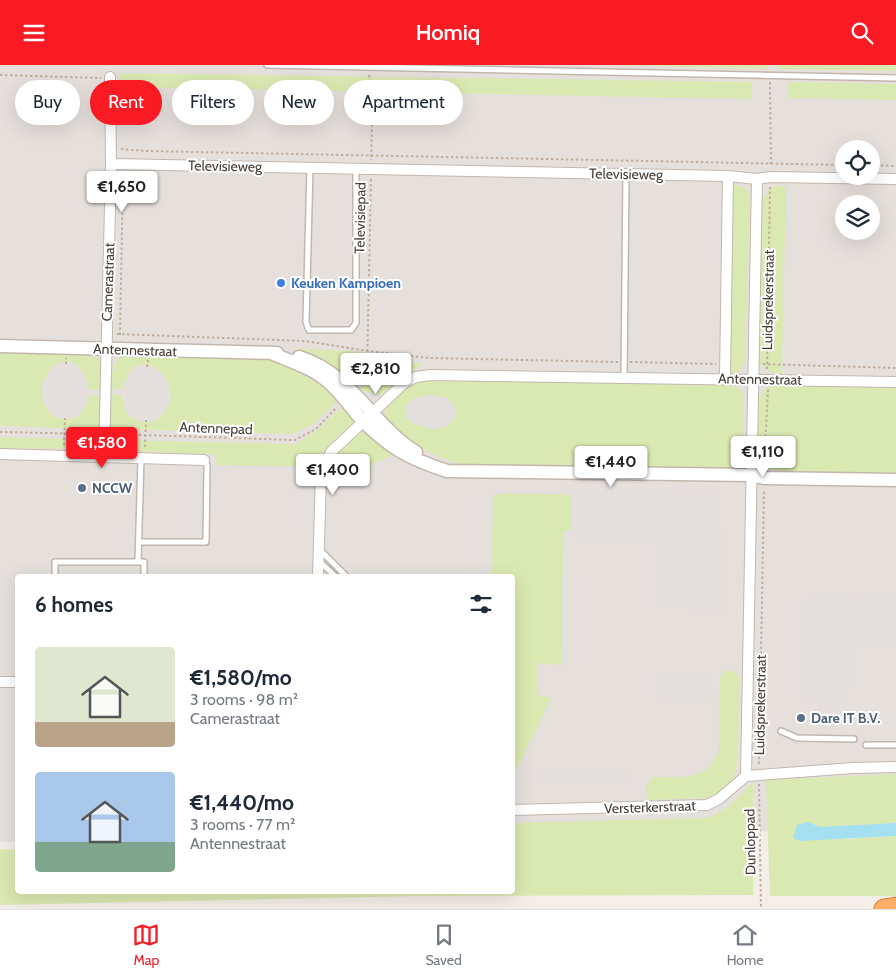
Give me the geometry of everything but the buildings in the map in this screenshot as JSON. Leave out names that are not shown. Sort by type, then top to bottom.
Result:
[{"type":"highway","points":[[884,909],[896,907]]},
{"type":"street","name":"Camerastraat","points":[[104,457],[111,165],[110,77]]},
{"type":"street","name":"Televisieweg","points":[[111,165],[728,176],[757,179],[770,177],[896,179]]},
{"type":"street","points":[[725,378],[728,176]]},
{"type":"street","name":"Luidsprekerstraat","points":[[746,776],[750,475],[757,179]]},
{"type":"street","name":"Antennestraat","points":[[0,347],[290,355],[314,362],[332,373],[368,416],[405,445],[424,457],[443,465],[473,470],[750,475],[764,478],[896,480]]},
{"type":"street","name":"Antennestraat","points":[[368,416],[404,383],[416,377],[431,375],[896,382]]},
{"type":"street","points":[[320,574],[321,473],[331,452],[368,416]]},
{"type":"street","points":[[0,454],[204,460]]},
{"type":"street","points":[[0,683],[15,682]]},
{"type":"street","points":[[746,776],[853,768],[896,767]]},
{"type":"street","name":"Versterkerstraat","points":[[515,810],[707,805],[719,799],[746,776]]},
{"type":"lane","points":[[267,65],[896,78]]},
{"type":"lane","points":[[310,168],[306,322],[309,330],[350,330],[356,323],[356,169]]},
{"type":"lane","points":[[624,378],[626,175]]},
{"type":"lane","points":[[138,562],[143,458]]},
{"type":"lane","points":[[139,542],[206,542],[208,465],[204,460]]},
{"type":"lane","points":[[319,549],[344,574]]},
{"type":"lane","points":[[319,561],[333,574]]},
{"type":"lane","points":[[55,574],[55,562],[144,562],[144,574]]},
{"type":"lane","points":[[781,731],[797,738],[854,739]]},
{"type":"lane","points":[[866,745],[896,745]]},
{"type":"path","name":"Televisiepad","points":[[367,371],[372,88],[368,67]]},
{"type":"path","points":[[0,75],[110,77]]},
{"type":"path","name":"Luidsprekerstraat","points":[[758,775],[768,379],[766,364],[771,163],[770,76]]},
{"type":"path","points":[[111,148],[147,151],[835,165]]},
{"type":"path","points":[[121,349],[124,149]]},
{"type":"path","points":[[880,165],[896,166]]},
{"type":"path","points":[[106,333],[305,341],[430,358],[725,364]]},
{"type":"path","points":[[753,364],[896,367]]},
{"type":"path","points":[[349,395],[366,378],[367,371],[408,371],[416,377]]},
{"type":"path","name":"Antennepad","points":[[0,432],[295,440],[316,429],[349,395]]},
{"type":"path","points":[[63,456],[65,418]]},
{"type":"path","points":[[143,458],[146,420]]},
{"type":"path","name":"Dunloppad","points":[[758,775],[761,909]]},
{"type":"shaded area","points":[[0,65],[896,65],[896,830],[515,835],[515,574],[15,574],[15,842],[0,842]]},
{"type":"shaded area","points":[[62,364],[71,364],[78,368],[87,385],[83,407],[73,417],[58,417],[52,413],[46,403],[46,386],[52,371]]},
{"type":"shaded area","points":[[150,367],[160,373],[166,387],[167,396],[164,406],[158,415],[146,420],[130,412],[126,399],[129,378],[137,369]]},
{"type":"shaded area","points":[[427,395],[444,397],[452,402],[457,413],[455,419],[448,425],[438,429],[430,429],[414,424],[407,419],[405,411],[407,405],[414,399]]},
{"type":"shaded area","points":[[577,493],[720,495],[721,610],[662,607],[663,541],[576,538]]},
{"type":"shaded area","points":[[816,592],[850,592],[850,599],[856,599],[854,688],[848,688],[848,707],[824,706],[824,698],[805,698],[807,599],[816,600]]},
{"type":"shaded area","points":[[863,592],[896,593],[896,648],[862,648]]},
{"type":"shaded area","points":[[711,674],[710,694],[707,699],[660,697],[660,675]]},
{"type":"shaded area","points":[[543,773],[627,773],[627,779],[543,779]]},
{"type":"shaded area","points":[[15,787],[15,819],[0,819],[0,795],[10,793]]},
{"type":"green space","points":[[600,65],[768,65],[768,69]]},
{"type":"green space","points":[[777,65],[896,65],[896,71],[777,69]]},
{"type":"green space","points":[[119,73],[751,82],[751,99],[463,94],[463,80],[344,80],[344,91],[334,91],[334,80],[264,80],[264,90],[254,90],[254,80],[172,80],[172,88],[162,88],[162,80],[119,80]]},
{"type":"green space","points":[[788,82],[896,84],[896,100],[788,98]]},
{"type":"green space","points":[[731,185],[742,187],[750,195],[745,359],[740,370],[729,374]]},
{"type":"green space","points":[[776,186],[786,186],[782,375],[767,371],[759,362],[763,199],[770,189]]},
{"type":"green space","points":[[294,348],[362,352],[363,370],[352,384],[325,363]]},
{"type":"green space","points":[[0,352],[89,355],[99,359],[102,365],[101,390],[89,390],[83,373],[75,364],[65,361],[56,364],[48,372],[43,383],[42,395],[46,408],[52,415],[67,419],[76,418],[86,405],[89,395],[102,396],[102,429],[0,426]]},
{"type":"green space","points":[[122,355],[271,357],[302,370],[326,385],[339,399],[314,424],[292,434],[110,429],[109,395],[122,395],[128,414],[143,422],[159,418],[168,406],[170,393],[167,381],[159,371],[150,365],[139,365],[130,373],[123,389],[110,389],[114,366]]},
{"type":"green space","points":[[372,356],[423,364],[380,395],[359,390],[369,380]]},
{"type":"green space","points":[[439,378],[728,385],[738,388],[744,396],[743,457],[739,466],[733,469],[463,465],[418,447],[398,432],[384,413],[393,399],[407,388],[422,381]]},
{"type":"green space","points":[[772,386],[896,388],[896,473],[776,471],[767,467],[758,459],[758,402],[764,389]]},
{"type":"green space","points":[[345,405],[356,421],[325,449],[314,467],[217,465],[215,455],[123,450],[113,440],[296,444],[318,429]]},
{"type":"green space","points":[[361,430],[368,431],[393,455],[372,464],[371,474],[330,473],[336,454]]},
{"type":"green space","points":[[0,437],[98,440],[92,449],[0,448]]},
{"type":"green space","points":[[505,493],[572,495],[571,530],[563,531],[561,665],[537,663],[537,695],[551,698],[515,771],[515,574],[492,574],[493,495]]},
{"type":"green space","points":[[727,670],[736,672],[739,679],[736,770],[729,785],[710,798],[647,800],[646,787],[652,777],[683,777],[701,773],[714,760],[719,749],[720,677]]},
{"type":"green space","points":[[896,774],[896,823],[820,827],[807,822],[797,826],[846,839],[896,836],[896,896],[770,896],[766,780]]},
{"type":"green space","points":[[753,782],[753,895],[418,896],[0,905],[0,849],[15,850],[15,894],[515,894],[515,823],[704,818],[725,809]]},
{"type":"water","points":[[807,822],[820,827],[896,823],[896,836],[800,841],[793,838],[797,825]]},
{"type":"place","name":"Keuken Kampioen","points":[[281,283]]},
{"type":"place","name":"NCCW","points":[[82,488]]},
{"type":"place","name":"Dare IT B.V.","points":[[801,718]]}]
